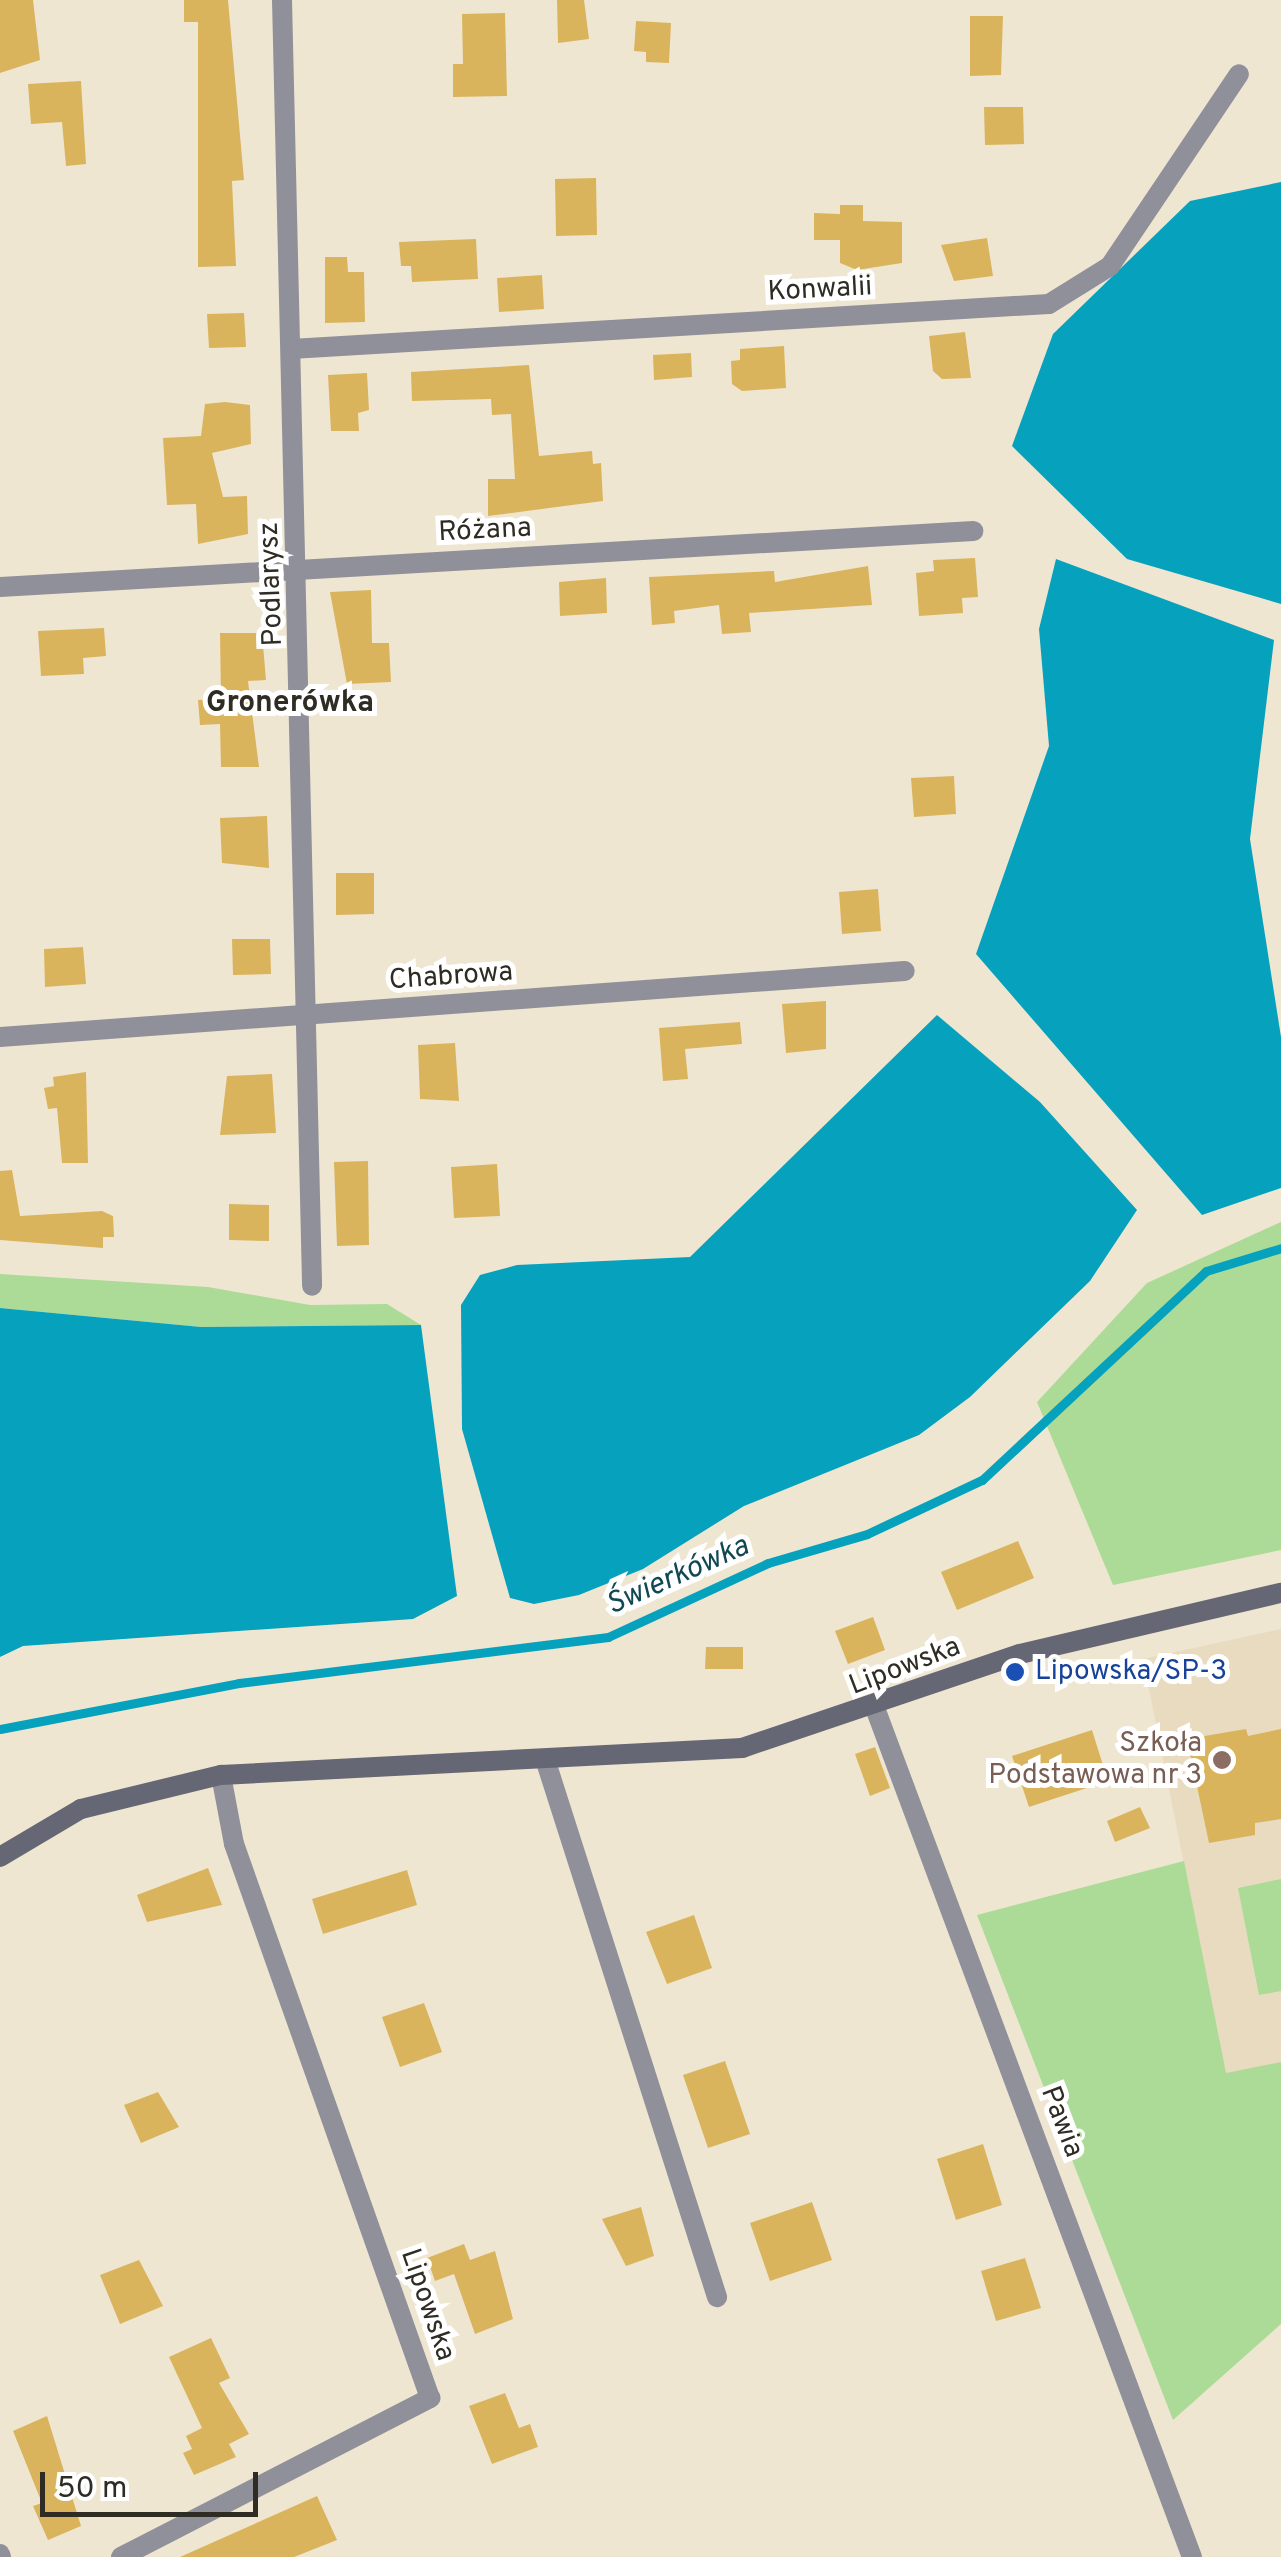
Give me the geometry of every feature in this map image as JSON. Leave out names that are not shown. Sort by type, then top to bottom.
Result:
[{"type":"street","name":"Podlarysz","points":[[282,0],[300,569],[312,1286]]},
{"type":"street","name":"Konwalii","points":[[291,349],[1048,304],[1110,266],[1239,74]]},
{"type":"street","name":"Różana","points":[[0,587],[973,530]]},
{"type":"street","name":"Chabrowa","points":[[0,1037],[905,971]]},
{"type":"street","name":"Lipowska","points":[[0,1857],[81,1809],[221,1775],[742,1748],[875,1708],[1020,1654],[1281,1593]]},
{"type":"street","name":"Pawia","points":[[875,1708],[1192,2557]]},
{"type":"street","points":[[544,1759],[717,2297]]},
{"type":"street","name":"Lipowska","points":[[121,2557],[430,2398],[234,1844],[221,1775]]},
{"type":"shaded area","name":"Szkoła Podstawowa nr 3","points":[[1281,1629],[1281,2062],[1226,2074],[1143,1659]]},
{"type":"green space","points":[[1281,1222],[1281,1550],[1113,1585],[1037,1402],[1147,1283]]},
{"type":"green space","points":[[0,1274],[208,1287],[310,1305],[387,1304],[421,1325],[201,1327],[0,1308]]},
{"type":"green space","points":[[1184,1861],[1226,2073],[1281,2062],[1281,2324],[1173,2420],[977,1915]]},
{"type":"green space","points":[[1281,1879],[1281,1991],[1259,1995],[1238,1888]]},
{"type":"water","points":[[1281,182],[1281,604],[1127,559],[1012,446],[1053,334],[1190,201]]},
{"type":"water","points":[[1056,559],[1274,640],[1250,839],[1281,1037],[1281,1188],[1202,1215],[976,954],[1049,746],[1039,629]]},
{"type":"water","points":[[937,1015],[1040,1102],[1137,1210],[1090,1281],[970,1397],[919,1435],[744,1506],[643,1569],[579,1595],[534,1604],[510,1598],[462,1429],[461,1305],[480,1275],[517,1265],[690,1257]]},
{"type":"water","points":[[0,1308],[201,1327],[421,1325],[457,1596],[413,1619],[23,1646],[0,1657]]},
{"type":"building","points":[[0,0],[33,0],[40,60],[0,73]]},
{"type":"building","points":[[184,0],[228,0],[244,180],[232,181],[236,266],[198,267],[198,22],[184,22]]},
{"type":"building","points":[[557,0],[584,0],[589,39],[558,43]]},
{"type":"building","points":[[505,13],[507,96],[453,97],[453,64],[463,64],[462,14]]},
{"type":"building","points":[[970,16],[1003,16],[1001,75],[970,76]]},
{"type":"building","points":[[636,21],[671,23],[669,63],[646,62],[646,52],[634,51]]},
{"type":"building","points":[[81,81],[86,164],[66,166],[62,122],[31,124],[28,84]]},
{"type":"building","points":[[984,107],[1023,107],[1024,144],[985,145]]},
{"type":"building","points":[[596,178],[597,235],[556,236],[555,179]]},
{"type":"building","points":[[840,205],[863,205],[863,221],[902,222],[902,263],[857,270],[840,263],[840,240],[814,240],[814,213],[840,214]]},
{"type":"building","points":[[987,238],[993,276],[954,281],[941,245]]},
{"type":"building","points":[[476,239],[478,279],[412,282],[411,266],[401,266],[399,242]]},
{"type":"building","points":[[325,257],[347,257],[348,272],[364,272],[365,322],[325,323]]},
{"type":"building","points":[[542,275],[544,309],[499,312],[497,278]]},
{"type":"building","points":[[244,313],[246,347],[209,348],[207,314]]},
{"type":"building","points":[[965,332],[971,378],[942,379],[933,371],[929,336]]},
{"type":"building","points":[[784,346],[786,388],[742,391],[732,384],[731,361],[740,360],[740,349]]},
{"type":"building","points":[[691,353],[692,377],[654,380],[653,355]]},
{"type":"building","points":[[529,365],[539,456],[592,451],[593,464],[601,463],[603,501],[488,516],[488,479],[515,479],[511,414],[492,415],[491,399],[412,401],[411,372]]},
{"type":"building","points":[[367,373],[369,410],[358,413],[359,431],[331,431],[328,375]]},
{"type":"building","points":[[205,404],[250,405],[251,444],[212,453],[223,497],[247,496],[248,534],[198,544],[196,504],[167,505],[163,438],[201,436]]},
{"type":"building","points":[[975,558],[978,597],[962,598],[963,613],[919,616],[916,573],[934,571],[933,560]]},
{"type":"building","points":[[868,566],[872,605],[749,613],[751,632],[722,634],[719,605],[674,611],[675,623],[652,625],[649,577],[774,571],[775,582]]},
{"type":"building","points":[[606,578],[607,613],[560,616],[559,582]]},
{"type":"building","points":[[371,590],[372,643],[389,643],[391,682],[347,684],[330,592]]},
{"type":"building","points":[[104,628],[106,656],[83,658],[84,674],[41,676],[38,631]]},
{"type":"building","points":[[220,633],[262,633],[266,680],[248,681],[259,767],[221,767],[220,724],[200,725],[198,700],[221,699]]},
{"type":"building","points":[[954,776],[956,814],[914,817],[911,778]]},
{"type":"building","points":[[267,816],[269,868],[222,863],[220,818]]},
{"type":"building","points":[[336,873],[374,873],[374,914],[336,915]]},
{"type":"building","points":[[878,889],[881,931],[842,934],[839,892]]},
{"type":"building","points":[[232,939],[270,939],[271,974],[233,975]]},
{"type":"building","points":[[83,947],[86,984],[45,987],[44,949]]},
{"type":"building","points":[[826,1001],[826,1049],[786,1053],[782,1004]]},
{"type":"building","points":[[740,1022],[742,1044],[685,1049],[688,1079],[663,1081],[659,1028]]},
{"type":"building","points":[[455,1043],[459,1101],[420,1099],[418,1045]]},
{"type":"building","points":[[86,1072],[88,1163],[62,1163],[57,1108],[48,1109],[44,1088],[54,1086],[53,1077]]},
{"type":"building","points":[[272,1074],[276,1133],[220,1135],[227,1076]]},
{"type":"building","points":[[368,1161],[369,1245],[337,1246],[334,1162]]},
{"type":"building","points":[[497,1164],[500,1216],[454,1218],[451,1167]]},
{"type":"building","points":[[12,1170],[20,1216],[102,1211],[113,1216],[114,1237],[103,1237],[103,1248],[0,1240],[0,1171]]},
{"type":"building","points":[[229,1204],[269,1205],[269,1241],[229,1240]]},
{"type":"building","points":[[1018,1541],[1034,1578],[957,1610],[941,1572]]},
{"type":"building","points":[[873,1617],[885,1650],[848,1664],[835,1631]]},
{"type":"building","points":[[706,1647],[743,1647],[743,1669],[705,1669]]},
{"type":"building","points":[[1246,1729],[1248,1736],[1281,1729],[1281,1819],[1255,1823],[1255,1835],[1209,1843],[1187,1739]]},
{"type":"building","points":[[1092,1730],[1108,1781],[1029,1807],[1012,1756]]},
{"type":"building","points":[[875,1747],[890,1788],[870,1796],[855,1754]]},
{"type":"building","points":[[1140,1807],[1150,1828],[1115,1842],[1107,1821]]},
{"type":"building","points":[[208,1868],[222,1905],[147,1922],[137,1895]]},
{"type":"building","points":[[407,1870],[417,1905],[323,1934],[312,1899]]},
{"type":"building","points":[[694,1915],[712,1968],[667,1984],[646,1932]]},
{"type":"building","points":[[424,2003],[442,2052],[400,2067],[382,2017]]},
{"type":"building","points":[[725,2061],[750,2134],[708,2148],[683,2075]]},
{"type":"building","points":[[158,2092],[179,2127],[141,2143],[124,2105]]},
{"type":"building","points":[[983,2144],[1002,2205],[956,2220],[937,2159]]},
{"type":"building","points":[[812,2202],[832,2260],[770,2281],[750,2223]]},
{"type":"building","points":[[641,2207],[654,2256],[626,2266],[602,2219]]},
{"type":"building","points":[[464,2244],[470,2260],[495,2251],[513,2319],[475,2334],[454,2274],[435,2281],[427,2258]]},
{"type":"building","points":[[1025,2258],[1041,2308],[996,2321],[981,2271]]},
{"type":"building","points":[[139,2260],[163,2306],[120,2324],[100,2275]]},
{"type":"building","points":[[211,2338],[230,2378],[219,2383],[249,2434],[229,2444],[236,2457],[194,2475],[183,2453],[192,2449],[186,2436],[202,2428],[169,2357]]},
{"type":"building","points":[[505,2393],[519,2428],[530,2424],[538,2447],[492,2464],[469,2406]]},
{"type":"building","points":[[47,2416],[81,2526],[48,2540],[33,2506],[42,2503],[13,2431]]},
{"type":"building","points":[[317,2496],[337,2540],[294,2557],[180,2557]]},
{"type":"waterway","name":"Świerkówka","points":[[0,1729],[239,1683],[608,1637],[768,1563],[867,1534],[982,1480],[1206,1271],[1281,1248]]},
{"type":"place","name":"Lipowska/SP-3","points":[[1015,1672]]},
{"type":"place","name":"Szkoła Podstawowa nr 3","points":[[1222,1760]]},
{"type":"district","name":"Gronerówka","points":[[290,704]]}]
